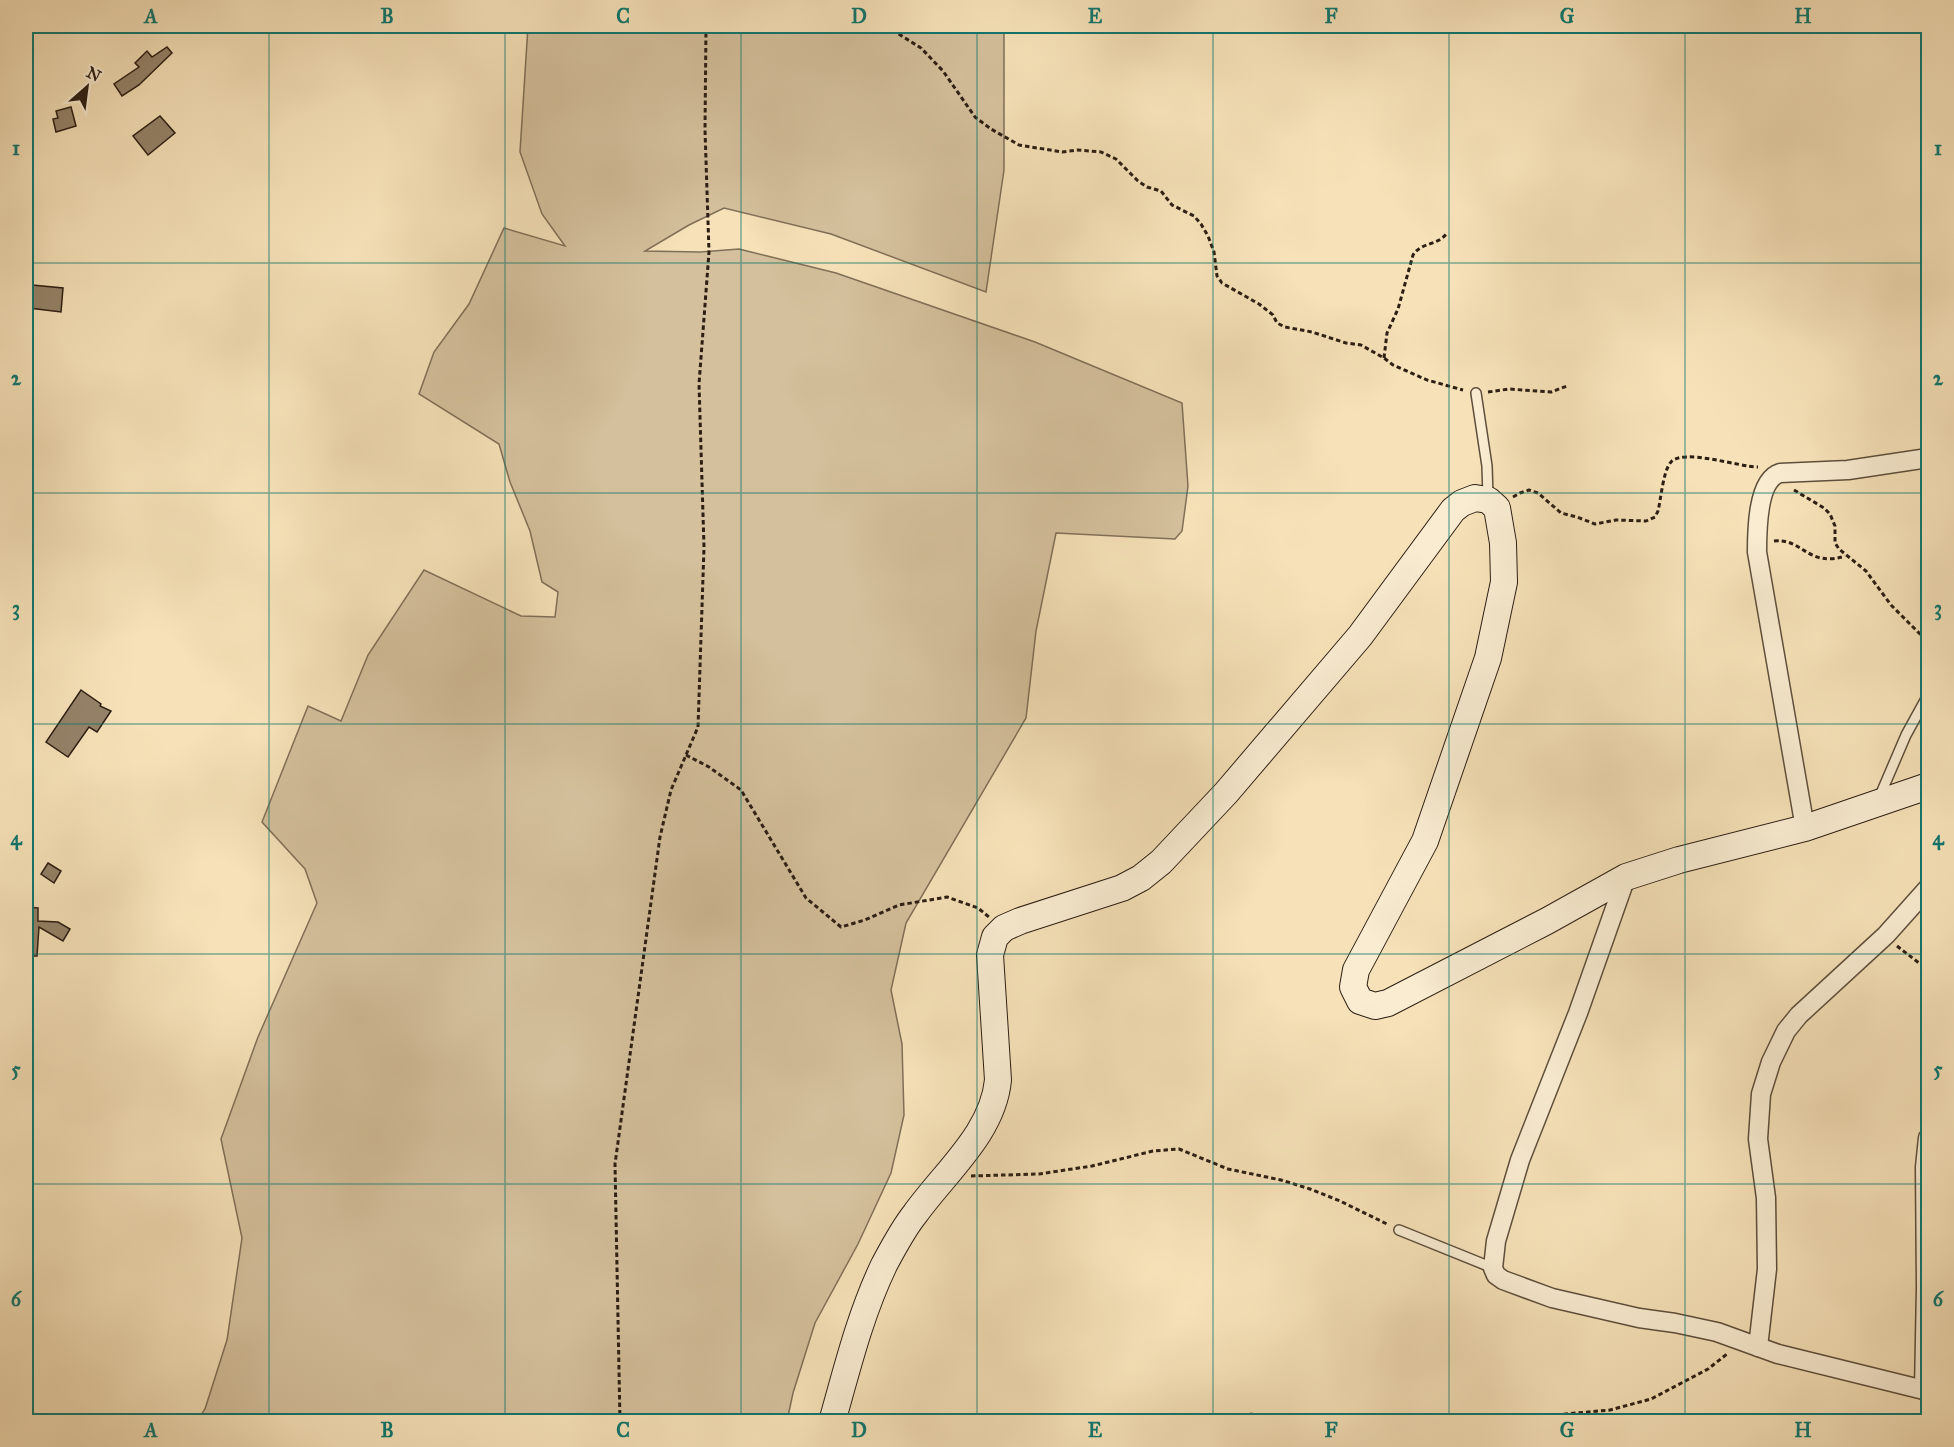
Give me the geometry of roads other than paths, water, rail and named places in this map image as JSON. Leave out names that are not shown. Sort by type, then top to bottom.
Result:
[{"type":"main road","points":[[832,1422],[863,1316],[885,1265],[913,1216],[988,1118],[997,1093],[990,955],[995,937],[1004,928],[1020,921],[1122,888],[1141,878],[1161,862],[1226,793],[1360,636],[1453,510],[1462,503],[1475,498],[1492,504],[1503,543],[1504,582],[1488,658],[1425,841],[1356,970],[1353,987],[1360,1001],[1375,1006],[1388,1003],[1626,878],[1679,860],[1805,828],[1929,786]]},
{"type":"street","points":[[1805,828],[1757,546],[1757,526],[1762,501],[1769,482],[1780,473],[1848,470],[1929,458]]},
{"type":"street","points":[[1626,878],[1578,1013],[1520,1160],[1496,1241],[1493,1268],[1496,1275],[1503,1280],[1552,1298],[1639,1318],[1717,1332],[1778,1354],[1926,1391],[1925,1167],[1929,1138]]},
{"type":"street","points":[[1751,1344],[1767,1269],[1766,1198],[1758,1138],[1761,1094],[1771,1062],[1786,1031],[1799,1015],[1886,935],[1929,888]]},
{"type":"lane","points":[[1476,393],[1492,504]]},
{"type":"lane","points":[[1877,803],[1906,735],[1929,695]]},
{"type":"lane","points":[[1398,1230],[1493,1268]]},
{"type":"waterway","points":[[1251,1415],[1273,1422]]}]
